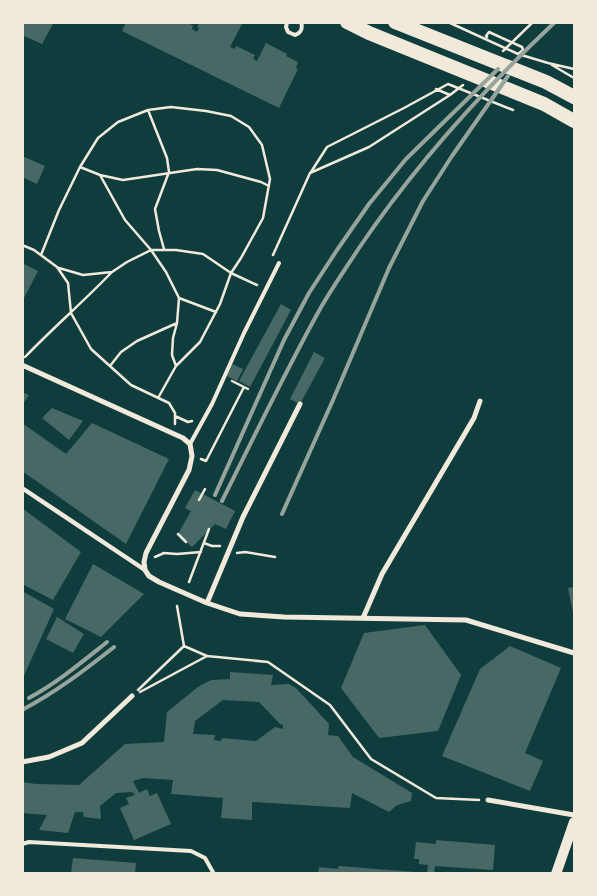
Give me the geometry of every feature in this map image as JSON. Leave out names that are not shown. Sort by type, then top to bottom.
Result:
[{"type":"highway","points":[[347,22],[369,33],[544,104],[574,121]]},
{"type":"highway","points":[[395,22],[546,82],[574,96]]},
{"type":"main road","points":[[556,874],[574,822]]},
{"type":"street","points":[[22,365],[183,438],[190,444],[192,456],[189,470],[146,553],[145,570]]},
{"type":"street","points":[[363,618],[382,574],[474,418],[480,401]]},
{"type":"street","points":[[207,603],[243,516],[300,404]]},
{"type":"street","points":[[22,488],[145,570],[159,582],[207,603],[240,614],[284,617],[466,620],[574,653]]},
{"type":"street","points":[[22,762],[50,757],[82,743],[132,696]]},
{"type":"street","points":[[488,800],[574,815]]},
{"type":"lane","points":[[287,22],[288,32],[295,35],[302,28],[301,22]]},
{"type":"lane","points":[[190,444],[212,404],[279,263]]},
{"type":"lane","points":[[22,844],[29,842],[190,851],[205,858],[214,874]]},
{"type":"path","points":[[448,22],[518,54],[574,70]]},
{"type":"path","points":[[487,38],[486,36],[489,32],[522,47],[518,54]]},
{"type":"path","points":[[548,63],[574,78]]},
{"type":"path","points":[[272,260],[310,173],[327,147],[448,84],[513,110]]},
{"type":"path","points":[[310,173],[369,147],[450,95],[436,89]]},
{"type":"path","points":[[41,256],[59,210],[80,167],[98,138],[118,122],[148,110],[170,107],[231,116],[249,127],[262,145],[270,179],[262,218],[242,258],[231,273],[220,304],[200,342],[176,366],[158,398]]},
{"type":"path","points":[[148,110],[167,158],[169,172],[155,209],[164,250]]},
{"type":"path","points":[[80,167],[100,175],[123,180],[197,169],[218,170],[269,186]]},
{"type":"path","points":[[100,175],[125,220],[151,250],[166,272],[179,298],[172,355],[176,366]]},
{"type":"path","points":[[22,245],[34,250],[58,267],[83,275],[112,272]]},
{"type":"path","points":[[22,360],[112,272],[151,250],[176,250],[203,254],[231,273],[259,286]]},
{"type":"path","points":[[58,267],[68,283],[70,312],[91,349],[131,385],[168,402],[175,413],[175,435]]},
{"type":"path","points":[[179,298],[216,312]]},
{"type":"path","points":[[110,366],[121,352],[137,341],[177,323]]},
{"type":"path","points":[[224,376],[248,390]]},
{"type":"path","points":[[192,456],[206,461],[244,387]]},
{"type":"path","points":[[175,416],[188,422],[194,419]]},
{"type":"path","points":[[199,500],[205,489]]},
{"type":"path","points":[[189,582],[209,529]]},
{"type":"path","points":[[178,534],[186,542]]},
{"type":"path","points":[[204,543],[224,547]]},
{"type":"path","points":[[154,558],[164,552],[177,554],[200,552]]},
{"type":"path","points":[[237,553],[245,552],[276,557]]},
{"type":"path","points":[[177,606],[184,646]]},
{"type":"path","points":[[184,646],[207,656],[268,662],[330,705],[371,759],[436,798],[488,800]]},
{"type":"path","points":[[132,696],[184,646]]},
{"type":"path","points":[[132,696],[207,656]]},
{"type":"building","points":[[22,22],[54,22],[42,44],[22,35]]},
{"type":"building","points":[[126,22],[187,22],[197,32],[200,22],[239,22],[242,24],[230,47],[235,49],[236,46],[255,55],[253,59],[257,61],[266,43],[298,62],[296,68],[298,69],[279,108],[122,31]]},
{"type":"building","points":[[22,156],[45,166],[37,184],[22,177]]},
{"type":"building","points":[[22,263],[38,271],[22,302]]},
{"type":"building","points":[[281,304],[291,310],[250,387],[239,381]]},
{"type":"building","points":[[314,352],[325,358],[300,404],[290,399]]},
{"type":"building","points":[[232,364],[243,369],[237,381],[227,376]]},
{"type":"building","points":[[22,392],[29,395],[22,405]]},
{"type":"building","points":[[52,408],[83,421],[69,440],[42,418]]},
{"type":"building","points":[[22,423],[66,454],[92,423],[169,459],[126,544],[22,471]]},
{"type":"building","points":[[195,490],[235,511],[226,529],[215,524],[192,547],[178,534],[191,511],[185,508]]},
{"type":"building","points":[[22,508],[81,552],[53,600],[22,584]]},
{"type":"building","points":[[93,564],[144,594],[101,637],[65,619]]},
{"type":"building","points":[[574,587],[574,618],[568,588]]},
{"type":"building","points":[[22,591],[54,609],[22,680],[22,616],[24,612],[22,611]]},
{"type":"building","points":[[57,617],[84,634],[73,653],[46,639]]},
{"type":"building","points":[[425,625],[461,675],[438,731],[379,738],[341,688],[364,633]]},
{"type":"building","points":[[510,646],[561,668],[525,753],[543,761],[530,791],[442,756],[480,669]]},
{"type":"building","points":[[230,672],[273,675],[271,685],[289,684],[296,688],[329,724],[328,735],[338,736],[353,757],[412,793],[411,801],[397,805],[389,812],[352,793],[350,808],[252,802],[252,820],[221,818],[223,798],[171,794],[173,780],[143,778],[133,781],[139,793],[147,789],[150,796],[157,793],[171,824],[134,840],[120,808],[129,804],[126,798],[135,795],[132,792],[116,793],[100,806],[101,819],[84,817],[83,812],[75,812],[68,833],[39,830],[47,815],[22,813],[22,782],[79,785],[125,744],[164,742],[167,712],[198,687],[211,680],[230,679]],"holes":[[[223,700],[259,702],[283,725],[283,729],[275,727],[256,741],[222,738],[221,741],[214,740],[215,735],[193,734],[195,721]]]},
{"type":"building","points":[[436,840],[495,845],[493,870],[435,866],[434,874],[427,874],[428,865],[419,864],[419,859],[414,859],[416,842],[436,844]]},
{"type":"building","points":[[73,858],[136,863],[135,874],[71,874]]},
{"type":"building","points":[[339,866],[415,872],[414,874],[318,874],[319,867],[338,869]]},
{"type":"railway","points":[[222,501],[307,333],[329,293],[359,248],[426,158],[501,75],[555,22]]},
{"type":"railway","points":[[215,495],[284,340],[309,293],[337,250],[369,204],[406,159],[498,69]]},
{"type":"railway","points":[[282,514],[389,268],[423,201],[508,76]]},
{"type":"railway","points":[[29,698],[79,665],[107,642]]},
{"type":"railway","points":[[22,710],[47,696],[114,647]]}]
